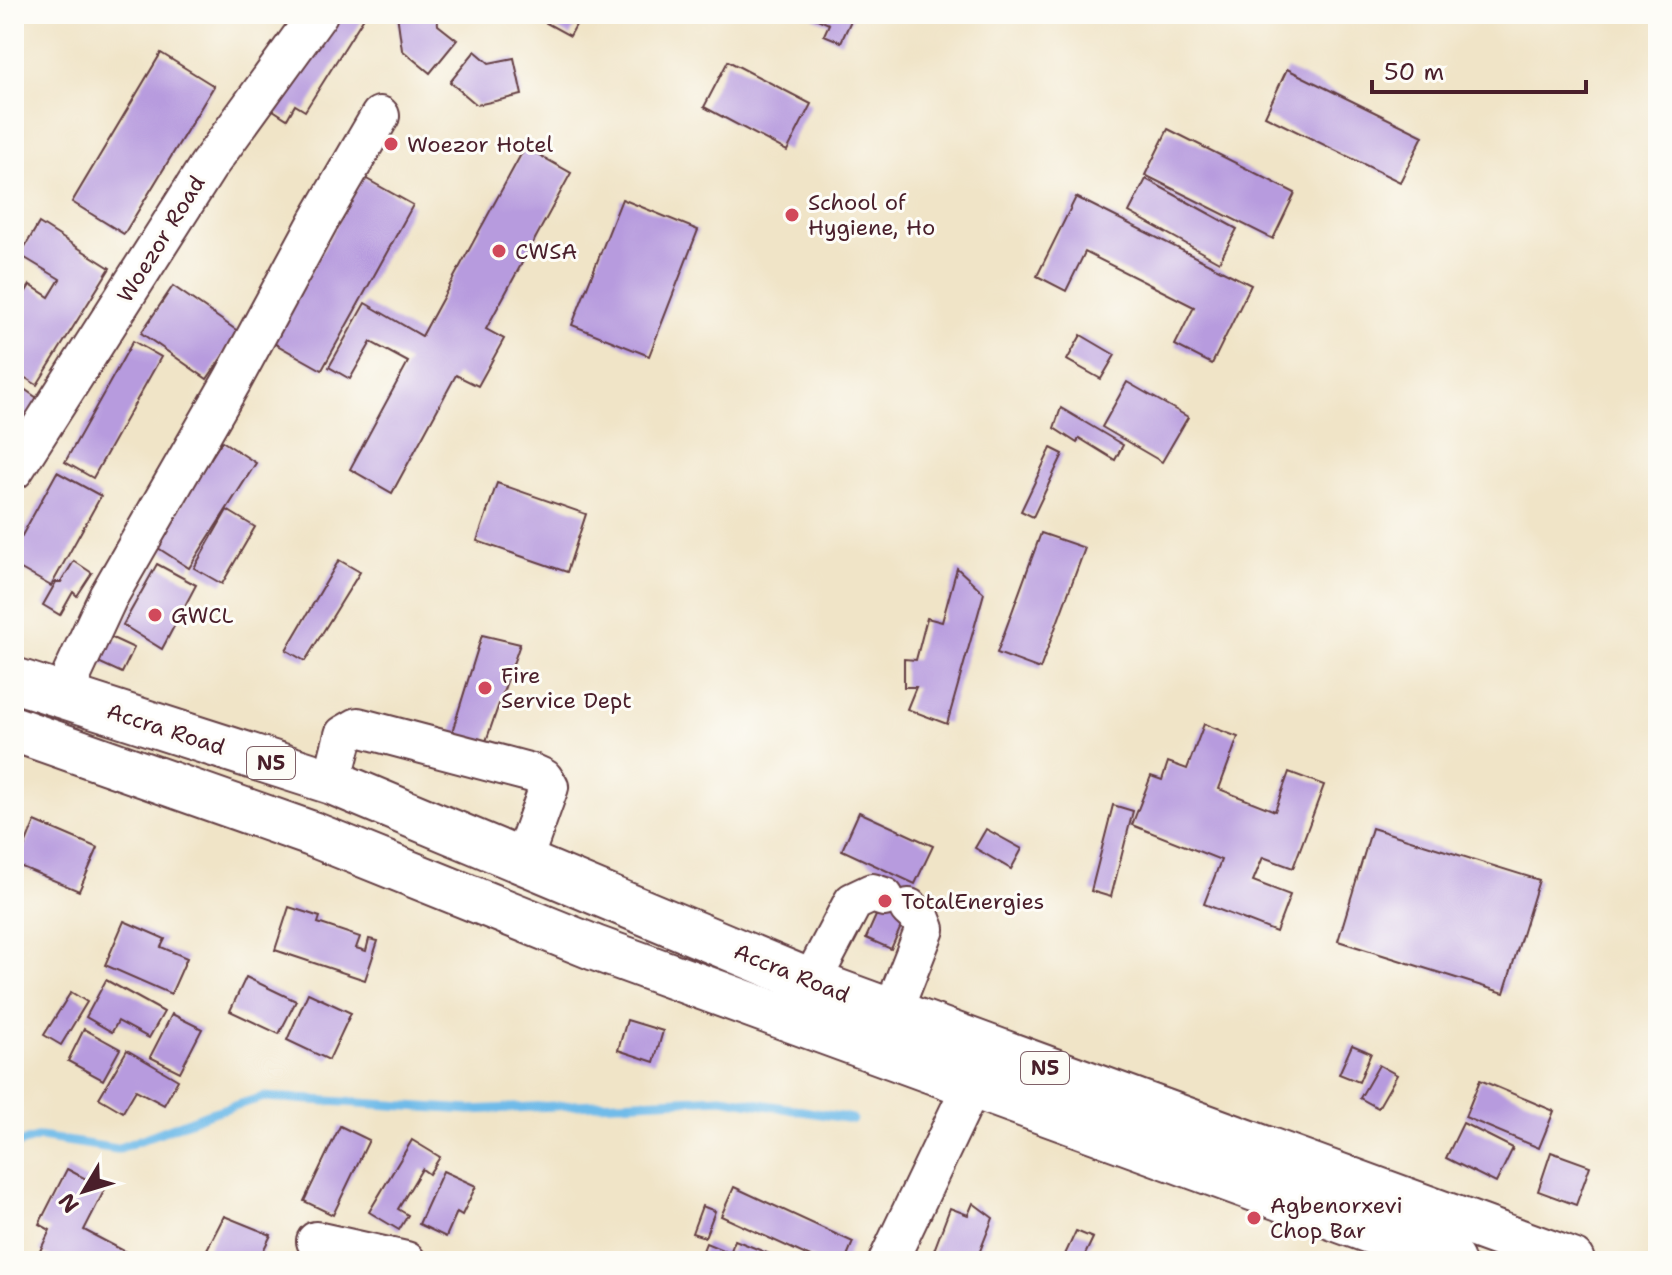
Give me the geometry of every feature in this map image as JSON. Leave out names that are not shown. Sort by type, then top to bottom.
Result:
[{"type":"main road","name":"Accra Road","points":[[14,680],[332,782],[811,982],[1572,1261]]},
{"type":"main road","name":"Accra Road","points":[[14,729],[312,834],[595,948],[1452,1261]]},
{"type":"street","name":"Woezor Road","points":[[14,470],[208,166],[318,14]]},
{"type":"street","points":[[62,696],[108,597],[380,116]]},
{"type":"street","points":[[332,782],[344,735],[358,727],[532,773],[543,778],[549,787],[522,862]]},
{"type":"street","points":[[811,982],[853,902],[872,893],[897,903],[921,919],[925,929],[892,1013]]},
{"type":"street","points":[[888,1261],[971,1087]]},
{"type":"street","points":[[316,1241],[406,1261]]},
{"type":"building","points":[[329,14],[366,14],[305,111],[295,105],[287,119],[270,108]]},
{"type":"building","points":[[397,14],[437,14],[438,25],[457,40],[430,73],[402,50]]},
{"type":"building","points":[[530,14],[582,14],[570,36]]},
{"type":"building","points":[[806,14],[854,14],[841,42],[824,35],[829,24]]},
{"type":"building","points":[[475,51],[489,63],[514,58],[522,95],[477,105],[450,82]]},
{"type":"building","points":[[161,53],[214,86],[124,234],[72,202]]},
{"type":"building","points":[[728,61],[811,104],[787,151],[704,107]]},
{"type":"building","points":[[1287,69],[1423,136],[1400,182],[1265,116]]},
{"type":"building","points":[[1168,129],[1295,193],[1273,239],[1145,175]]},
{"type":"building","name":"CWSA","points":[[525,147],[571,173],[486,329],[504,339],[478,386],[456,375],[392,493],[350,469],[408,362],[371,342],[350,379],[329,367],[365,303],[422,336]]},
{"type":"building","points":[[363,177],[413,205],[322,370],[272,342]]},
{"type":"building","points":[[1146,179],[1237,229],[1219,262],[1129,212]]},
{"type":"building","points":[[1076,197],[1251,285],[1212,364],[1175,345],[1194,307],[1085,252],[1066,291],[1037,276]]},
{"type":"building","points":[[622,199],[698,230],[649,356],[572,325]]},
{"type":"building","points":[[39,223],[110,268],[37,385],[14,371],[14,311],[30,285],[49,297],[60,279],[20,255]]},
{"type":"building","points":[[173,286],[239,332],[207,379],[141,333]]},
{"type":"building","points":[[1081,335],[1115,355],[1101,379],[1067,360]]},
{"type":"building","points":[[133,341],[161,357],[93,478],[65,462]]},
{"type":"building","points":[[14,382],[40,400],[14,437]]},
{"type":"building","points":[[1127,382],[1188,417],[1162,462],[1102,427]]},
{"type":"building","points":[[1061,408],[1123,445],[1115,460],[1079,438],[1077,443],[1054,428]]},
{"type":"building","points":[[222,441],[256,463],[189,568],[155,546]]},
{"type":"building","points":[[1051,448],[1063,454],[1033,517],[1021,511]]},
{"type":"building","points":[[57,472],[101,496],[51,586],[14,565],[14,550]]},
{"type":"building","points":[[497,483],[586,514],[567,572],[477,541]]},
{"type":"building","points":[[227,510],[255,527],[222,584],[194,568]]},
{"type":"building","points":[[1041,533],[1085,548],[1040,669],[997,653]]},
{"type":"building","name":"GWCL","points":[[339,560],[360,572],[305,661],[286,650]]},
{"type":"building","points":[[74,561],[92,573],[77,596],[73,592],[60,615],[43,605],[56,582],[61,582]]},
{"type":"building","name":"GWCL","points":[[157,564],[196,585],[162,649],[123,625]]},
{"type":"building","points":[[957,568],[984,593],[947,724],[907,709],[916,687],[904,687],[904,659],[916,660],[927,618],[942,622]]},
{"type":"building","points":[[95,630],[134,648],[122,673],[83,655]]},
{"type":"building","name":"Fire Service Dept","points":[[482,635],[520,644],[485,744],[452,732]]},
{"type":"building","points":[[1204,724],[1238,737],[1219,789],[1275,811],[1289,772],[1324,785],[1293,868],[1263,857],[1253,881],[1290,895],[1276,932],[1204,904],[1221,860],[1132,825],[1151,776],[1162,780],[1168,762],[1187,769]]},
{"type":"building","points":[[1113,805],[1133,811],[1111,897],[1091,891]]},
{"type":"building","points":[[859,812],[933,846],[915,884],[842,850]]},
{"type":"building","points":[[35,821],[98,848],[79,891],[17,865]]},
{"type":"building","points":[[1372,828],[1539,880],[1504,993],[1338,941]]},
{"type":"building","points":[[986,829],[1022,849],[1011,869],[975,848]]},
{"type":"building","points":[[887,891],[912,902],[891,949],[866,938]]},
{"type":"building","points":[[289,907],[320,917],[318,923],[360,937],[356,948],[366,951],[369,939],[378,941],[365,980],[275,950]]},
{"type":"building","points":[[124,921],[165,939],[161,947],[187,958],[171,994],[105,965]]},
{"type":"building","points":[[246,977],[296,1001],[279,1034],[230,1011]]},
{"type":"building","points":[[106,980],[164,1012],[149,1038],[118,1021],[112,1032],[86,1017]]},
{"type":"building","points":[[71,992],[87,1002],[61,1045],[44,1035]]},
{"type":"building","points":[[308,993],[351,1013],[329,1060],[287,1040]]},
{"type":"building","points":[[172,1014],[202,1029],[180,1072],[150,1057]]},
{"type":"building","points":[[627,1020],[663,1031],[654,1062],[618,1050]]},
{"type":"building","points":[[84,1029],[120,1049],[103,1080],[68,1061]]},
{"type":"building","points":[[1352,1045],[1371,1053],[1359,1082],[1339,1074]]},
{"type":"building","points":[[127,1050],[178,1080],[164,1105],[136,1090],[123,1112],[99,1098]]},
{"type":"building","points":[[1379,1065],[1397,1075],[1378,1108],[1360,1098]]},
{"type":"building","points":[[1480,1080],[1554,1111],[1539,1148],[1465,1117]]},
{"type":"building","points":[[1463,1123],[1513,1148],[1496,1183],[1446,1158]]},
{"type":"building","points":[[340,1126],[369,1140],[333,1215],[304,1201]]},
{"type":"building","points":[[412,1140],[440,1157],[429,1174],[422,1169],[398,1209],[408,1215],[399,1230],[369,1212]]},
{"type":"building","points":[[1551,1152],[1590,1166],[1576,1205],[1538,1191]]},
{"type":"building","points":[[67,1169],[105,1189],[84,1230],[143,1261],[59,1261],[40,1251],[50,1230],[39,1224]]},
{"type":"building","points":[[443,1171],[476,1186],[462,1215],[457,1212],[446,1237],[419,1224]]},
{"type":"building","points":[[734,1187],[853,1242],[845,1261],[819,1261],[721,1216]]},
{"type":"building","points":[[973,1203],[993,1218],[976,1261],[930,1261],[950,1208],[968,1215]]},
{"type":"building","points":[[702,1206],[715,1211],[705,1237],[692,1233]]},
{"type":"building","points":[[224,1216],[271,1235],[258,1261],[216,1261],[204,1255]]},
{"type":"building","points":[[1076,1231],[1093,1238],[1082,1261],[1062,1261]]},
{"type":"building","points":[[735,1240],[787,1261],[699,1261],[706,1243],[730,1253]]},
{"type":"waterway","points":[[14,1145],[40,1137],[117,1149],[210,1113],[264,1097],[470,1110],[722,1098],[852,1119]]},
{"type":"place","name":"Woezor Hotel","points":[[391,144]]},
{"type":"place","name":"School of Hygiene, Ho","points":[[792,215]]},
{"type":"place","name":"CWSA","points":[[499,251]]},
{"type":"place","name":"GWCL","points":[[155,615]]},
{"type":"place","name":"Fire Service Dept","points":[[485,688]]},
{"type":"place","name":"TotalEnergies","points":[[885,901]]},
{"type":"place","name":"Agbenorxevi Chop Bar","points":[[1254,1218]]}]
